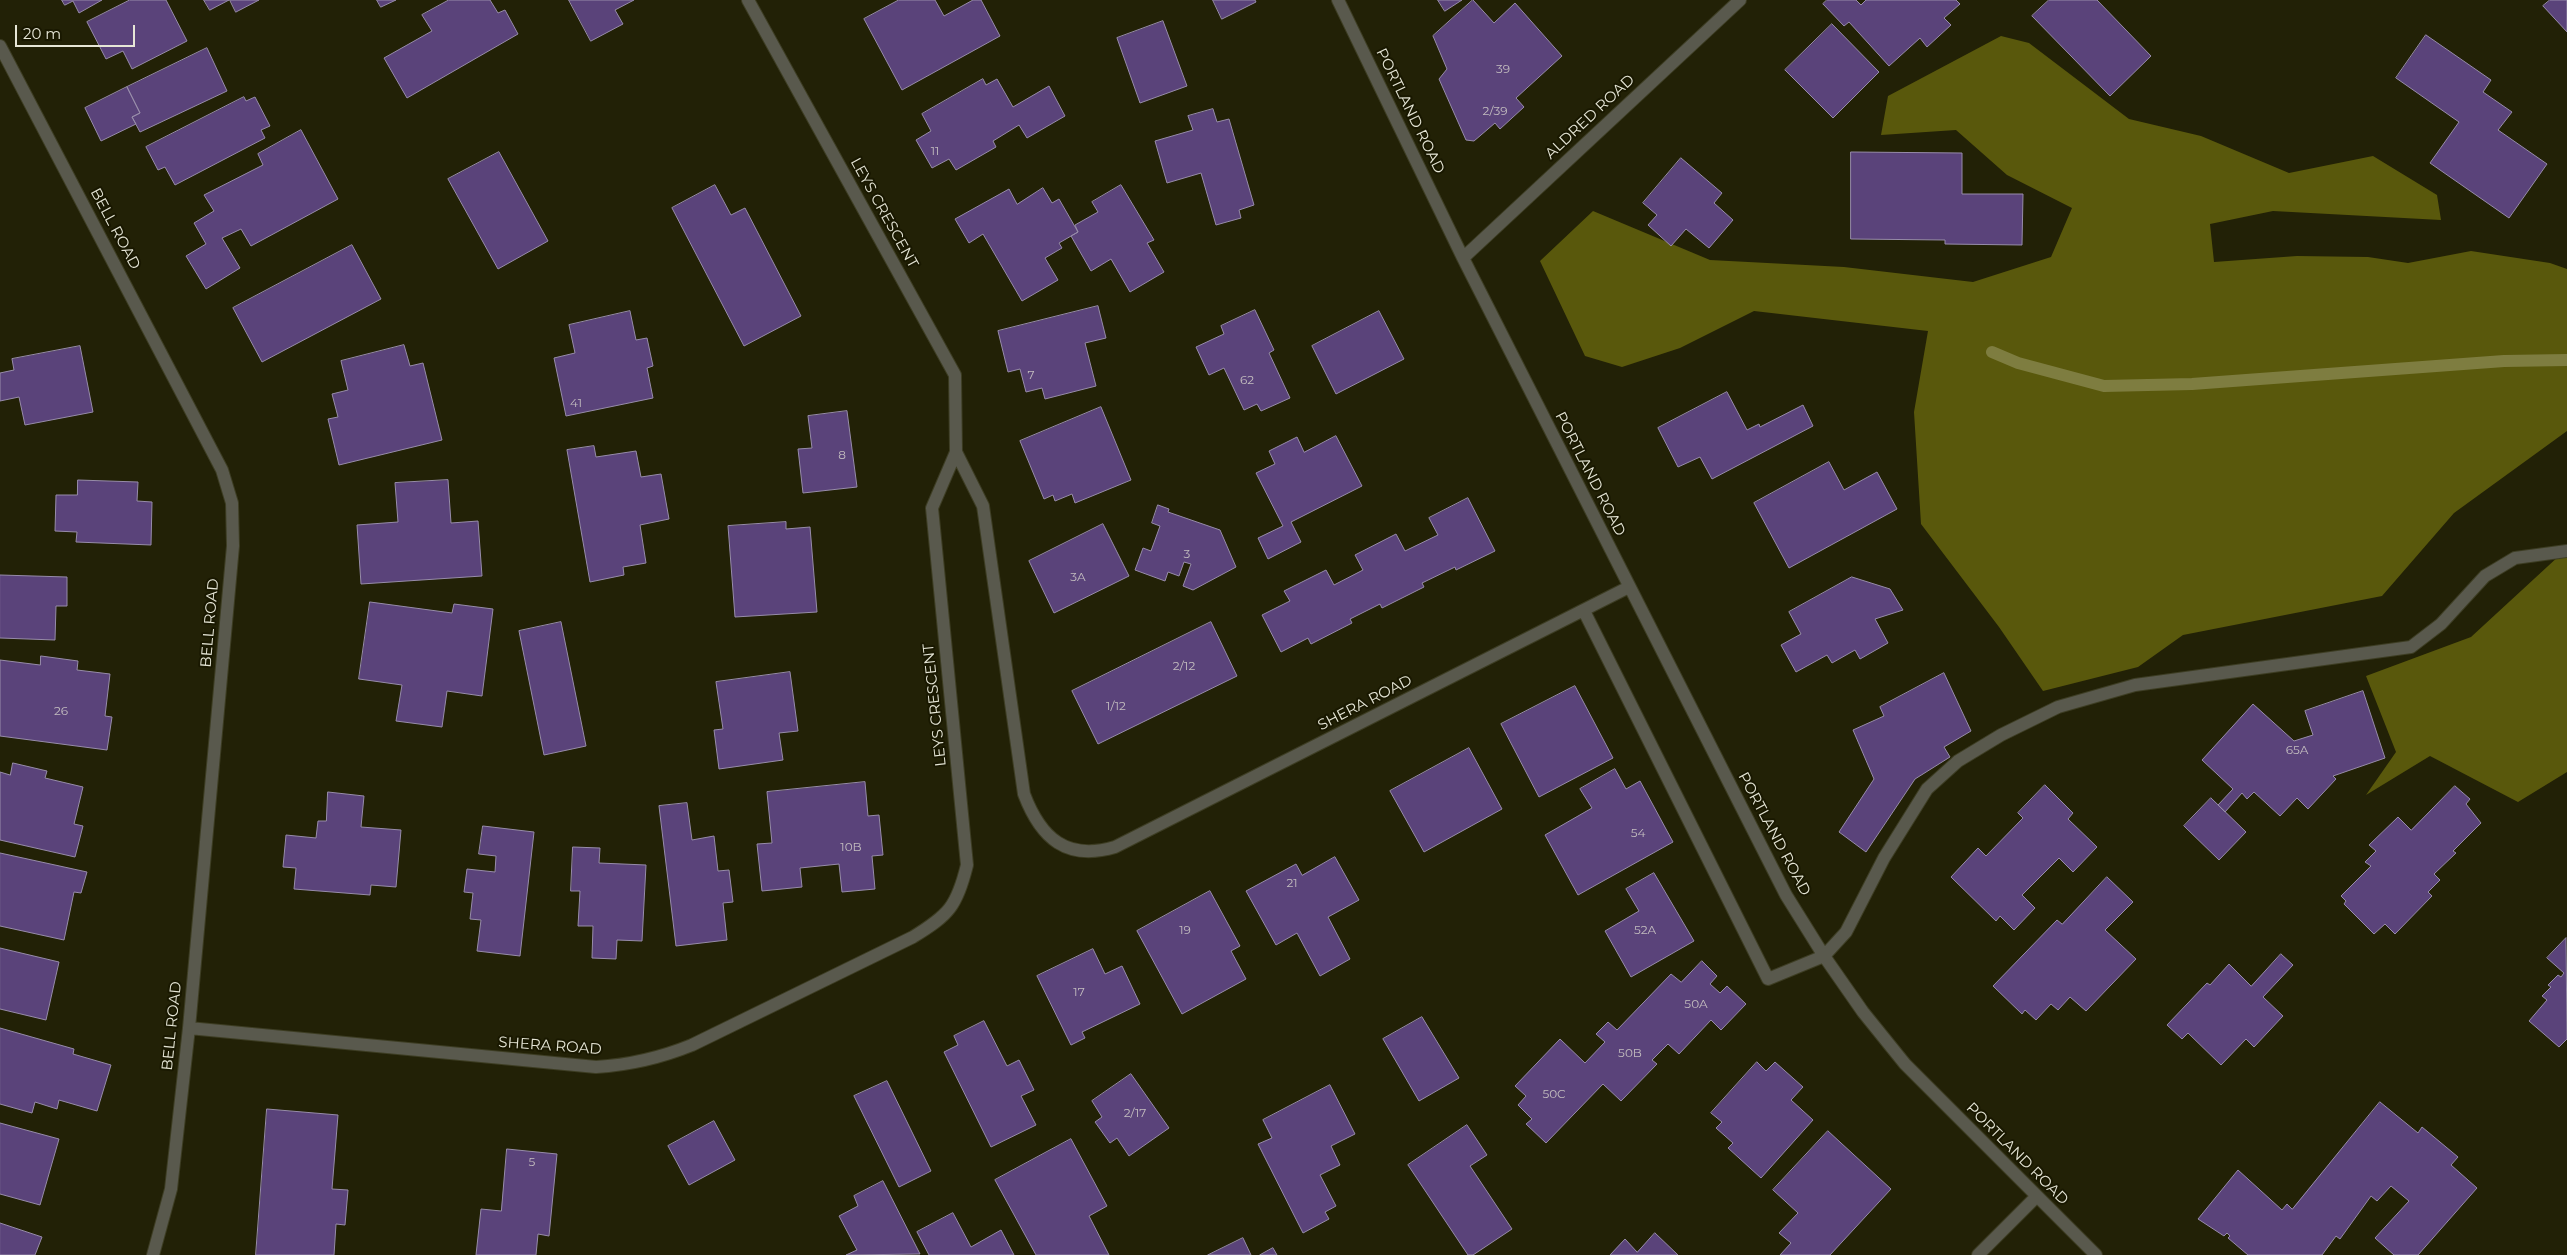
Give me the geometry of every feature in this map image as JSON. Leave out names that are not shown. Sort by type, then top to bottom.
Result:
[{"type":"street","name":"LEYS CRESCENT","points":[[748,0],[955,375],[956,452],[932,508],[967,865],[962,888],[950,910],[933,925],[913,938]]},
{"type":"street","name":"PORTLAND ROAD","points":[[1338,0],[1463,258],[1786,895],[1824,956],[1863,1012],[1905,1064],[2096,1255]]},
{"type":"street","name":"ALDRED ROAD","points":[[1463,258],[1740,0]]},
{"type":"street","name":"BELL ROAD","points":[[0,46],[222,470],[232,503],[233,546],[189,1028],[171,1189],[153,1255]]},
{"type":"street","name":"LEYS CRESCENT","points":[[956,452],[983,506],[1024,794],[1030,810],[1048,836],[1073,851],[1097,853],[1116,848]]},
{"type":"street","points":[[1584,611],[1768,979],[1824,956],[1846,932],[1884,858],[1927,789],[1958,761],[2001,735],[2058,707],[2135,685],[2194,675],[2411,647],[2441,624],[2485,576],[2515,558],[2567,551]]},
{"type":"street","name":"SHERA ROAD","points":[[1116,848],[1629,587]]},
{"type":"street","name":"SHERA ROAD","points":[[189,1028],[596,1067],[620,1065],[668,1055],[692,1045],[913,938]]},
{"type":"street","points":[[1978,1255],[2036,1197]]},
{"type":"shaded area","points":[[2001,36],[2029,43],[2129,119],[2201,136],[2289,173],[2373,156],[2437,195],[2441,220],[2273,211],[2210,224],[2214,262],[2297,256],[2368,257],[2408,263],[2471,251],[2550,263],[2567,269],[2567,431],[2454,513],[2382,596],[2183,635],[2138,667],[2043,691],[1999,627],[1921,524],[1914,412],[1928,331],[1754,311],[1680,348],[1622,367],[1585,356],[1540,261],[1593,211],[1710,260],[1844,267],[1973,282],[2051,257],[2072,208],[2007,175],[1956,130],[1881,135],[1888,96]]},
{"type":"shaded area","points":[[2567,554],[2567,772],[2518,802],[2430,756],[2366,795],[2396,752],[2366,676],[2471,637],[2560,555]]},
{"type":"building","points":[[62,0],[102,0],[79,13],[73,1],[65,5]]},
{"type":"building","points":[[130,0],[166,0],[187,41],[132,69],[123,51],[106,59],[87,22]]},
{"type":"building","points":[[204,0],[229,0],[210,10]]},
{"type":"building","points":[[230,0],[259,0],[236,12]]},
{"type":"building","points":[[377,0],[396,0],[381,7]]},
{"type":"building","points":[[449,0],[490,0],[498,13],[505,10],[518,34],[407,98],[384,58],[432,31],[422,15]]},
{"type":"building","points":[[569,0],[634,0],[615,10],[623,24],[591,41]]},
{"type":"building","points":[[899,0],[935,0],[944,16],[973,0],[981,0],[1000,36],[902,90],[864,19]]},
{"type":"building","points":[[1213,0],[1255,0],[1256,2],[1222,19]]},
{"type":"building","points":[[1438,0],[1462,0],[1445,11]]},
{"type":"building","points":[[1473,0],[1494,23],[1515,3],[1562,56],[1516,98],[1524,107],[1500,129],[1495,123],[1474,141],[1466,140],[1439,79],[1447,69],[1433,36]]},
{"type":"building","points":[[1827,0],[1856,0],[1861,5],[1866,0],[1956,0],[1960,4],[1944,18],[1951,25],[1927,47],[1920,38],[1889,66],[1849,22],[1844,26],[1823,4]]},
{"type":"building","points":[[2049,0],[2097,0],[2151,56],[2110,96],[2032,16]]},
{"type":"building","points":[[2550,0],[2567,0],[2567,32],[2543,6]]},
{"type":"building","points":[[1163,21],[1187,86],[1140,103],[1117,38]]},
{"type":"building","points":[[1832,24],[1879,72],[1833,118],[1785,70]]},
{"type":"building","points":[[2426,35],[2491,80],[2483,92],[2512,112],[2498,130],[2547,164],[2509,218],[2430,163],[2459,122],[2396,78]]},
{"type":"building","points":[[207,48],[227,91],[140,132],[132,117],[140,113],[127,87]]},
{"type":"building","points":[[983,79],[986,85],[997,79],[1013,107],[1049,86],[1065,116],[1027,138],[1019,125],[993,141],[996,147],[956,170],[949,159],[932,168],[916,140],[931,131],[922,114]]},
{"type":"building","points":[[127,87],[140,113],[132,117],[136,124],[101,141],[85,108]]},
{"type":"building","points":[[244,97],[246,101],[255,97],[270,126],[261,130],[265,138],[175,185],[165,167],[158,170],[146,147]]},
{"type":"building","points":[[1213,109],[1217,122],[1229,119],[1254,205],[1239,210],[1241,218],[1216,225],[1201,173],[1167,183],[1155,141],[1193,130],[1188,116]]},
{"type":"building","points":[[301,130],[338,199],[251,246],[241,229],[222,238],[240,268],[206,289],[186,256],[206,244],[194,223],[214,211],[204,195],[263,165],[258,154]]},
{"type":"building","points":[[499,152],[548,241],[498,269],[448,179]]},
{"type":"building","points":[[1851,152],[1962,153],[1962,194],[2023,194],[2022,245],[1945,244],[1945,240],[1851,239]]},
{"type":"building","points":[[1681,158],[1722,193],[1714,203],[1733,220],[1709,248],[1686,229],[1671,246],[1648,225],[1657,215],[1643,203]]},
{"type":"building","points":[[715,185],[731,215],[745,208],[801,316],[744,346],[672,208]]},
{"type":"building","points":[[1121,185],[1154,240],[1147,243],[1164,272],[1130,292],[1111,259],[1091,271],[1071,236],[1078,232],[1075,225],[1098,212],[1092,202]]},
{"type":"building","points":[[1043,188],[1052,203],[1059,199],[1078,232],[1059,243],[1062,248],[1045,258],[1058,280],[1022,301],[983,234],[969,243],[955,219],[1009,189],[1017,204]]},
{"type":"building","points":[[352,245],[381,299],[262,362],[233,308]]},
{"type":"building","points":[[1098,306],[1106,338],[1085,343],[1096,386],[1045,399],[1042,388],[1026,392],[1020,369],[1008,372],[998,331]]},
{"type":"building","points":[[1255,310],[1274,350],[1269,353],[1290,398],[1261,411],[1257,404],[1244,410],[1224,368],[1209,375],[1196,347],[1224,334],[1221,326]]},
{"type":"building","points":[[630,311],[636,340],[647,338],[653,366],[647,368],[653,398],[566,416],[554,358],[575,353],[569,325]]},
{"type":"building","points":[[1379,311],[1404,359],[1336,394],[1312,346]]},
{"type":"building","points":[[404,345],[410,366],[423,363],[442,440],[339,465],[328,419],[338,417],[332,394],[348,390],[341,361]]},
{"type":"building","points":[[80,346],[93,412],[25,425],[19,397],[0,401],[0,373],[14,370],[12,359]]},
{"type":"building","points":[[1727,392],[1747,430],[1759,424],[1760,427],[1803,405],[1813,426],[1712,479],[1700,457],[1678,467],[1658,428]]},
{"type":"building","points":[[1101,407],[1131,480],[1075,503],[1072,494],[1055,501],[1053,495],[1044,499],[1020,441]]},
{"type":"building","points":[[847,411],[857,487],[803,493],[798,449],[812,448],[808,416]]},
{"type":"building","points":[[1336,436],[1362,486],[1291,522],[1301,542],[1268,559],[1258,538],[1283,526],[1256,473],[1275,464],[1269,451],[1297,437],[1304,452]]},
{"type":"building","points":[[594,446],[596,457],[636,451],[641,477],[661,474],[669,519],[640,525],[646,563],[623,567],[624,575],[590,582],[567,450]]},
{"type":"building","points":[[1829,462],[1844,490],[1877,472],[1897,509],[1789,568],[1754,503]]},
{"type":"building","points":[[78,480],[138,482],[137,501],[152,502],[151,545],[76,542],[77,532],[55,531],[56,495],[77,495]]},
{"type":"building","points":[[448,480],[451,523],[478,521],[482,576],[361,584],[357,525],[398,522],[395,483]]},
{"type":"building","points":[[1468,498],[1495,551],[1456,570],[1455,567],[1422,583],[1424,587],[1382,608],[1380,604],[1350,619],[1352,623],[1311,644],[1308,638],[1281,652],[1262,615],[1290,601],[1284,591],[1326,570],[1334,585],[1363,570],[1355,555],[1396,534],[1405,551],[1438,535],[1429,518]]},
{"type":"building","points":[[1158,505],[1169,509],[1168,512],[1220,530],[1236,567],[1193,590],[1183,586],[1191,564],[1184,562],[1179,576],[1168,572],[1165,581],[1135,570],[1143,548],[1151,551],[1160,526],[1152,523]]},
{"type":"building","points":[[786,522],[786,529],[810,527],[817,612],[735,617],[728,526]]},
{"type":"building","points":[[1103,524],[1129,576],[1054,613],[1029,561]]},
{"type":"building","points":[[0,575],[67,577],[67,606],[56,606],[55,640],[0,638]]},
{"type":"building","points":[[1852,577],[1890,589],[1903,610],[1875,619],[1888,643],[1860,659],[1855,650],[1832,663],[1827,655],[1796,672],[1781,645],[1801,634],[1789,612]]},
{"type":"building","points":[[370,602],[452,613],[454,604],[493,609],[482,696],[447,691],[442,727],[396,721],[402,685],[359,679]]},
{"type":"building","points":[[561,622],[586,746],[544,755],[519,631]]},
{"type":"building","points":[[1211,622],[1237,676],[1098,744],[1072,691]]},
{"type":"building","points":[[41,656],[78,661],[77,670],[110,674],[105,716],[112,717],[107,750],[0,736],[0,660],[40,665]]},
{"type":"building","points":[[790,672],[798,731],[779,733],[783,760],[719,769],[714,730],[723,729],[716,682]]},
{"type":"building","points":[[1944,673],[1971,731],[1944,747],[1950,757],[1915,779],[1866,852],[1839,832],[1874,779],[1853,730],[1884,716],[1880,707]]},
{"type":"building","points":[[1575,686],[1613,758],[1539,797],[1501,724]]},
{"type":"building","points":[[2363,691],[2385,758],[2333,776],[2336,779],[2308,809],[2297,798],[2280,816],[2254,792],[2247,799],[2242,793],[2225,812],[2218,805],[2233,789],[2202,760],[2253,704],[2294,741],[2313,735],[2305,711]]},
{"type":"building","points":[[1469,748],[1502,809],[1424,852],[1390,791]]},
{"type":"building","points":[[13,763],[47,771],[45,778],[83,787],[74,824],[83,826],[75,857],[0,840],[0,772],[10,775]]},
{"type":"building","points":[[1615,769],[1626,789],[1640,781],[1673,842],[1578,895],[1545,835],[1592,808],[1580,789]]},
{"type":"building","points":[[865,782],[868,816],[879,815],[883,855],[872,856],[875,889],[842,892],[839,864],[800,868],[802,887],[762,891],[757,844],[772,843],[767,792]]},
{"type":"building","points":[[2045,785],[2073,813],[2068,819],[2097,847],[2073,872],[2059,858],[2022,895],[2035,908],[2014,930],[2000,916],[1996,921],[1951,877],[1978,848],[1986,856],[2023,818],[2018,813]]},
{"type":"building","points":[[2455,786],[2470,799],[2466,804],[2481,823],[2453,851],[2456,853],[2434,874],[2440,880],[2428,892],[2432,896],[2395,934],[2385,924],[2374,934],[2344,904],[2346,901],[2341,896],[2371,866],[2365,862],[2376,851],[2369,845],[2398,817],[2411,830]]},
{"type":"building","points":[[328,792],[364,796],[361,827],[401,830],[396,887],[371,885],[370,895],[294,889],[296,868],[283,867],[286,835],[316,838],[318,821],[326,821]]},
{"type":"building","points":[[2211,798],[2246,832],[2219,860],[2184,826]]},
{"type":"building","points":[[687,803],[692,840],[714,836],[718,871],[729,870],[733,902],[723,903],[727,940],[676,946],[659,806]]},
{"type":"building","points":[[483,826],[534,832],[520,956],[477,951],[481,920],[470,919],[473,893],[464,892],[467,869],[495,872],[496,856],[479,854]]},
{"type":"building","points":[[573,847],[600,848],[599,863],[646,865],[642,941],[617,940],[616,959],[592,958],[593,926],[578,926],[580,891],[571,891]]},
{"type":"building","points":[[0,853],[87,872],[81,893],[74,892],[64,940],[0,926]]},
{"type":"building","points":[[1335,857],[1359,900],[1328,917],[1350,959],[1320,976],[1297,933],[1276,945],[1246,891],[1296,864],[1302,875]]},
{"type":"building","points":[[1654,873],[1694,941],[1631,977],[1605,931],[1639,911],[1626,889]]},
{"type":"building","points":[[2107,877],[2133,902],[2105,930],[2136,959],[2086,1011],[2070,997],[2058,1010],[2051,1004],[2036,1020],[2025,1010],[2022,1014],[1993,986],[2057,920],[2062,924]]},
{"type":"building","points":[[1210,891],[1240,946],[1231,951],[1246,979],[1182,1014],[1137,931]]},
{"type":"building","points":[[2566,938],[2567,1039],[2559,1047],[2529,1021],[2547,1000],[2542,996],[2551,987],[2548,985],[2558,975],[2561,977],[2564,973],[2547,958]]},
{"type":"building","points":[[0,948],[59,962],[46,1020],[0,1009]]},
{"type":"building","points":[[1093,949],[1105,974],[1122,966],[1140,1004],[1082,1032],[1085,1038],[1071,1045],[1037,976]]},
{"type":"building","points":[[2281,954],[2293,965],[2263,997],[2283,1016],[2254,1047],[2246,1039],[2221,1065],[2188,1033],[2182,1039],[2167,1025],[2207,983],[2210,985],[2229,964],[2251,986]]},
{"type":"building","points":[[1702,961],[1717,976],[1710,984],[1720,993],[1727,986],[1746,1004],[1721,1030],[1711,1020],[1679,1054],[1668,1044],[1652,1060],[1657,1064],[1621,1101],[1603,1084],[1546,1143],[1526,1124],[1532,1119],[1518,1105],[1526,1096],[1515,1086],[1560,1039],[1585,1063],[1605,1042],[1596,1034],[1608,1022],[1617,1030],[1671,974],[1681,982]]},
{"type":"building","points":[[1422,1017],[1459,1078],[1419,1101],[1383,1039]]},
{"type":"building","points":[[984,1021],[1007,1066],[1019,1060],[1034,1090],[1021,1096],[1036,1125],[991,1147],[944,1052],[958,1045],[954,1036]]},
{"type":"building","points":[[0,1028],[74,1049],[73,1054],[111,1065],[97,1111],[59,1100],[57,1109],[35,1102],[32,1113],[0,1104]]},
{"type":"building","points":[[1757,1062],[1766,1071],[1775,1062],[1803,1087],[1791,1100],[1813,1120],[1761,1178],[1728,1148],[1733,1143],[1716,1128],[1722,1122],[1711,1113]]},
{"type":"building","points":[[1131,1074],[1169,1128],[1129,1156],[1117,1138],[1110,1143],[1095,1122],[1102,1117],[1092,1101]]},
{"type":"building","points":[[887,1081],[931,1171],[899,1187],[854,1096]]},
{"type":"building","points":[[1330,1085],[1355,1134],[1331,1146],[1340,1165],[1320,1175],[1336,1206],[1325,1212],[1329,1219],[1303,1233],[1258,1144],[1272,1138],[1263,1120]]},
{"type":"building","points":[[2380,1102],[2418,1133],[2422,1127],[2458,1157],[2451,1165],[2477,1188],[2418,1255],[2394,1255],[2375,1238],[2409,1201],[2391,1186],[2377,1201],[2371,1196],[2340,1239],[2336,1236],[2322,1255],[2248,1255],[2228,1238],[2230,1236],[2227,1233],[2224,1236],[2198,1219],[2238,1170],[2282,1210],[2287,1204],[2292,1209]]},
{"type":"building","points":[[267,1109],[338,1115],[332,1189],[348,1190],[345,1225],[336,1224],[334,1255],[256,1255]]},
{"type":"building","points":[[714,1121],[735,1160],[689,1185],[668,1146]]},
{"type":"building","points":[[0,1123],[59,1139],[40,1205],[0,1194]]},
{"type":"building","points":[[1467,1125],[1487,1155],[1470,1166],[1512,1229],[1473,1255],[1468,1255],[1408,1165]]},
{"type":"building","points":[[1828,1131],[1891,1189],[1830,1255],[1780,1255],[1791,1243],[1779,1233],[1798,1213],[1773,1190]]},
{"type":"building","points":[[1071,1139],[1107,1206],[1089,1216],[1109,1255],[1036,1255],[995,1180]]},
{"type":"building","points":[[507,1149],[557,1154],[549,1236],[538,1234],[536,1255],[476,1255],[481,1209],[501,1211]]},
{"type":"building","points":[[883,1181],[920,1254],[846,1255],[857,1250],[839,1216],[858,1206],[854,1196]]},
{"type":"building","points":[[953,1213],[971,1247],[1001,1230],[1014,1255],[929,1255],[917,1232]]},
{"type":"building","points":[[0,1223],[42,1237],[35,1255],[0,1255]]},
{"type":"building","points":[[1655,1233],[1678,1255],[1610,1255],[1625,1239],[1637,1252]]},
{"type":"building","points":[[1243,1238],[1251,1255],[1208,1255]]},
{"type":"building","points":[[1273,1248],[1277,1255],[1260,1255]]},
{"type":"waterway","points":[[1992,352],[2018,363],[2104,386],[2192,384],[2504,361],[2567,360]]}]
